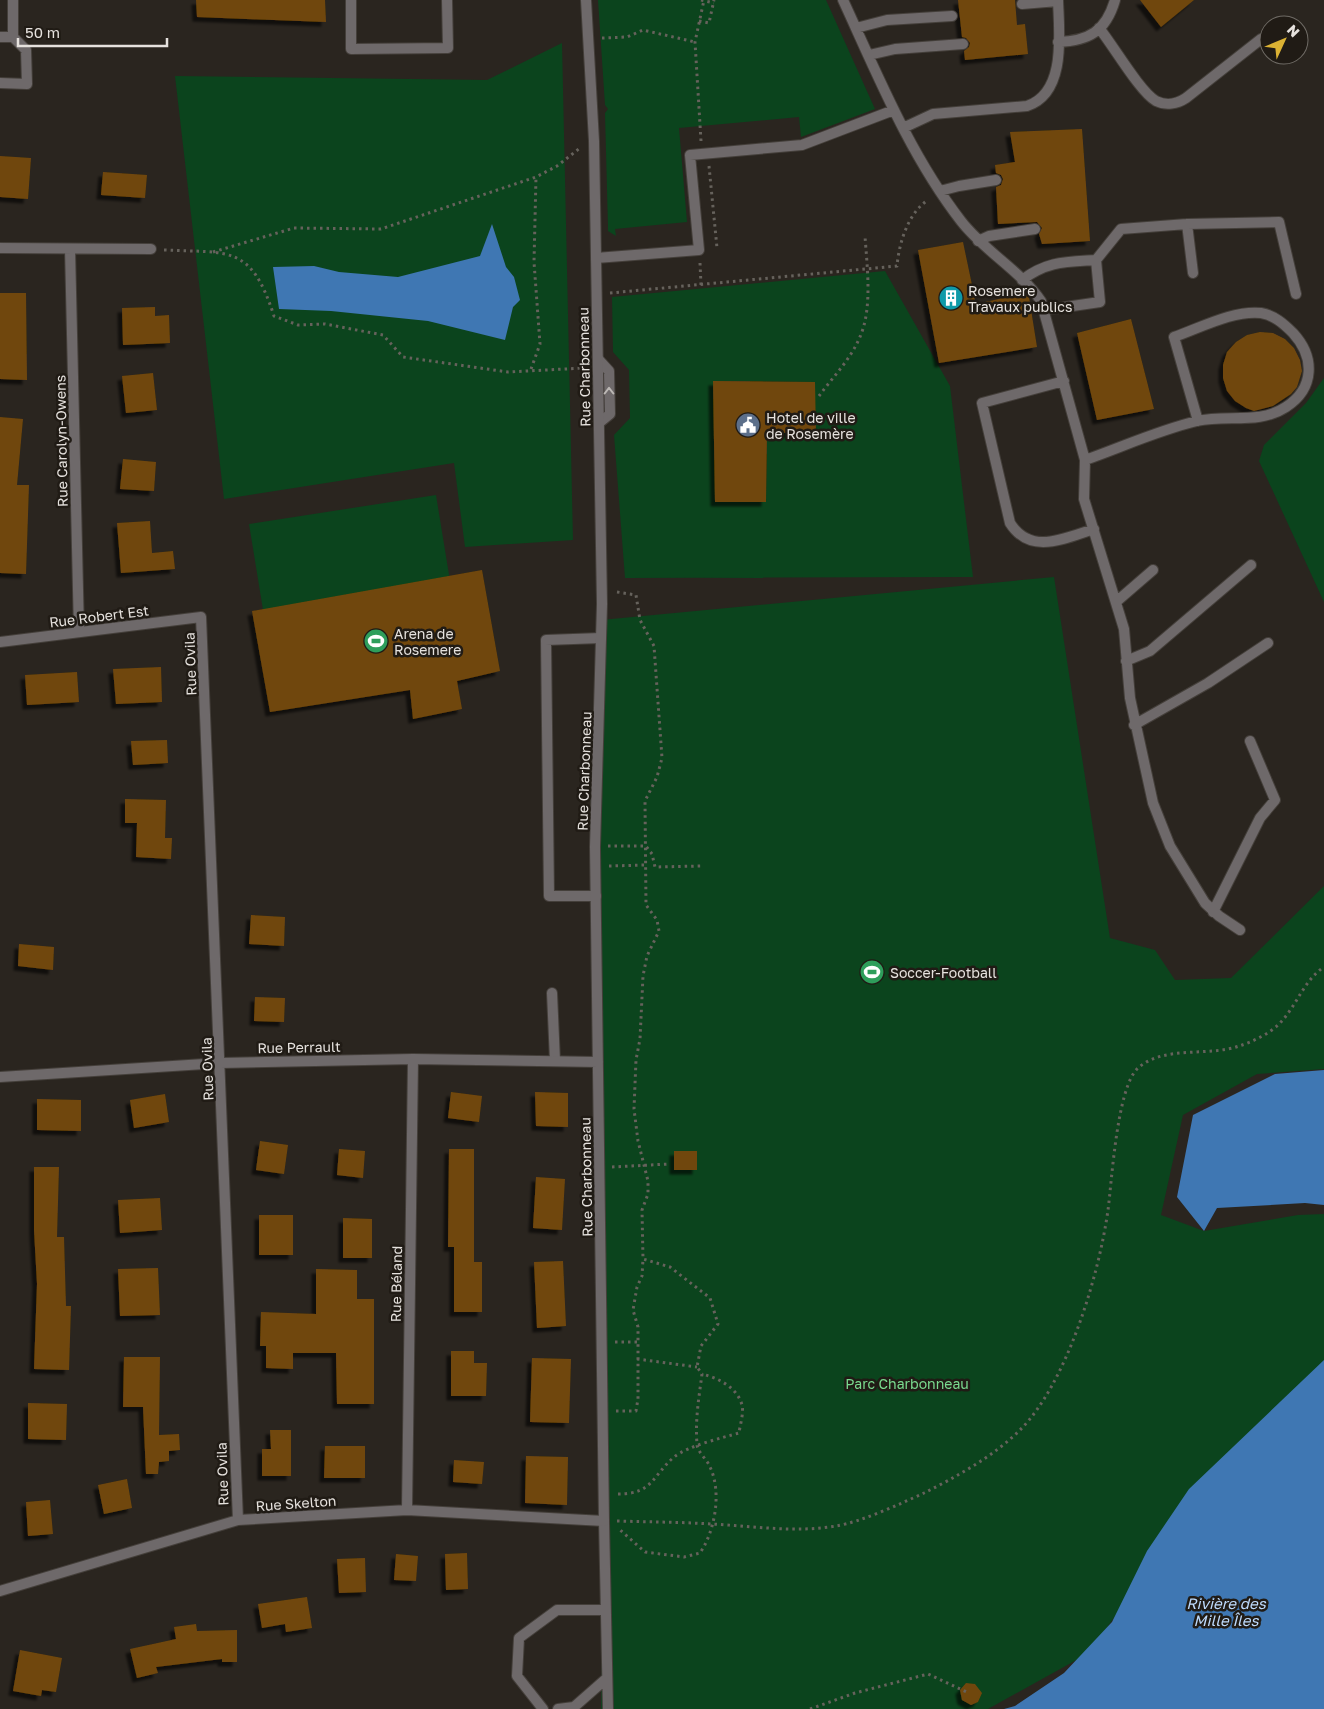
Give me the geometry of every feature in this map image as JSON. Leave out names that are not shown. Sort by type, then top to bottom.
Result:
[{"type":"street","points":[[0,83],[27,84],[26,50],[13,37],[12,0]]},
{"type":"street","points":[[352,0],[351,49],[448,48],[447,0]]},
{"type":"street","name":"Rue Charbonneau","points":[[578,0],[586,24]]},
{"type":"street","name":"Rue Charbonneau","points":[[586,0],[586,24],[592,73],[598,363],[609,371],[610,414],[599,422],[601,638],[595,847],[604,1494],[608,1521],[606,1610],[608,1709]]},
{"type":"street","points":[[844,0],[903,128],[940,191],[978,241],[1036,293],[1044,310],[1085,460],[1084,499],[1124,629],[1134,725],[1146,779],[1163,831],[1197,891],[1213,912],[1240,930]]},
{"type":"street","points":[[903,128],[933,114],[1032,104],[1042,97],[1051,85],[1057,64],[1058,0],[1022,4]]},
{"type":"street","points":[[1058,42],[1084,39],[1099,28],[1107,18],[1115,0]]},
{"type":"street","points":[[856,28],[887,20],[952,16]]},
{"type":"street","points":[[1099,28],[1150,97],[1170,104],[1186,98],[1259,41]]},
{"type":"street","points":[[0,37],[13,37]]},
{"type":"street","points":[[869,55],[896,49],[963,44]]},
{"type":"street","points":[[596,258],[699,250],[690,155],[802,145],[894,110]]},
{"type":"street","points":[[940,191],[996,180]]},
{"type":"street","points":[[1044,310],[1100,302],[1096,260],[1121,229],[1187,224],[1279,222],[1296,294]]},
{"type":"street","points":[[1187,224],[1193,273]]},
{"type":"street","points":[[978,241],[989,236],[1035,229]]},
{"type":"street","points":[[0,248],[151,249]]},
{"type":"street","name":"Rue Carolyn-Owens","points":[[70,249],[79,632]]},
{"type":"street","points":[[1022,280],[1036,269],[1053,263],[1096,260]]},
{"type":"street","points":[[1085,460],[1198,421],[1266,416],[1286,408],[1299,396],[1310,375],[1307,354],[1303,345],[1281,321],[1264,314],[1242,314],[1174,337],[1198,421]]},
{"type":"street","points":[[1064,381],[982,403],[1010,524],[1019,535],[1040,544],[1094,529]]},
{"type":"street","points":[[1126,661],[1150,650],[1251,565]]},
{"type":"street","points":[[1116,602],[1153,570]]},
{"type":"street","name":"Rue Robert Est","points":[[0,642],[201,617]]},
{"type":"street","name":"Rue Ovila","points":[[201,617],[238,1520]]},
{"type":"street","points":[[596,896],[549,896],[546,640],[601,638]]},
{"type":"street","points":[[1134,725],[1208,683],[1268,643]]},
{"type":"street","points":[[1213,912],[1260,818],[1275,800],[1250,742]]},
{"type":"street","points":[[552,994],[556,1061]]},
{"type":"street","name":"Rue Perrault","points":[[0,1077],[220,1063],[413,1059],[598,1062]]},
{"type":"street","name":"Rue Béland","points":[[406,1510],[413,1059]]},
{"type":"street","name":"Rue Skelton","points":[[0,1591],[238,1520],[406,1510],[608,1521]]},
{"type":"street","points":[[543,1709],[517,1676],[519,1638],[557,1610],[606,1610]]},
{"type":"street","points":[[558,1709],[574,1707],[607,1678]]},
{"type":"path","points":[[699,21],[709,23],[714,2],[703,0],[699,21],[695,42],[700,126]]},
{"type":"path","points":[[602,38],[628,37],[643,30],[695,42]]},
{"type":"path","points":[[212,252],[294,228],[381,229],[536,178],[557,166],[574,151],[594,140]]},
{"type":"path","points":[[531,369],[540,344],[534,262],[536,178]]},
{"type":"path","points":[[710,182],[717,248]]},
{"type":"path","points":[[609,293],[897,266],[905,230],[919,207],[930,199]]},
{"type":"path","points":[[819,396],[859,339],[866,307],[867,269],[864,236]]},
{"type":"path","points":[[151,249],[212,252],[236,256],[253,268],[265,287],[274,316],[298,325],[325,324],[383,335],[403,357],[508,372],[598,363]]},
{"type":"path","points":[[699,250],[701,285]]},
{"type":"path","points":[[611,1411],[636,1411],[638,1399],[636,1342],[638,1327],[633,1310],[636,1287],[642,1276],[644,1259],[642,1210],[648,1194],[646,1167],[638,1140],[634,1109],[636,1060],[640,1039],[643,976],[647,956],[659,931],[657,920],[646,905],[645,801],[657,777],[662,758],[654,646],[640,620],[636,595],[615,592]]},
{"type":"path","points":[[595,847],[646,846]]},
{"type":"path","points":[[646,846],[652,854],[654,867],[701,866]]},
{"type":"path","points":[[596,866],[646,865]]},
{"type":"path","points":[[608,1521],[712,1524],[774,1530],[836,1526],[852,1522],[941,1485],[1020,1431],[1047,1395],[1081,1318],[1095,1277],[1108,1212],[1116,1139],[1128,1087],[1137,1069],[1162,1056],[1237,1047],[1261,1037],[1279,1024],[1312,975],[1324,967]]},
{"type":"path","points":[[600,1168],[646,1167],[651,1164],[669,1164]]},
{"type":"path","points":[[608,1521],[644,1552],[684,1557],[700,1553],[709,1540],[716,1506],[711,1468],[697,1446],[702,1374],[697,1367],[701,1346],[718,1324],[710,1298],[670,1267],[644,1259]]},
{"type":"path","points":[[602,1341],[636,1342]]},
{"type":"path","points":[[637,1359],[697,1367]]},
{"type":"path","points":[[604,1494],[642,1491],[674,1457],[697,1446],[739,1433],[742,1405],[733,1391],[719,1378],[702,1374]]},
{"type":"path","points":[[810,1709],[854,1693],[928,1674],[970,1693]]},
{"type":"green space","points":[[598,0],[826,0],[875,109],[801,137],[799,117],[679,128],[687,222],[615,229],[616,236],[608,231],[605,113],[608,109],[605,105]]},
{"type":"green space","points":[[562,43],[573,540],[465,547],[454,463],[224,499],[175,76],[487,80]]},
{"type":"green space","points":[[885,271],[950,386],[973,577],[625,578],[614,435],[630,418],[629,370],[613,352],[612,297]],"holes":[[[714,381],[814,382],[816,433],[767,433],[766,501],[715,502]]]},
{"type":"green space","points":[[1324,378],[1324,602],[1259,461],[1264,445],[1306,403]]},
{"type":"green space","points":[[436,495],[452,593],[265,622],[249,524]]},
{"type":"green space","name":"Parc Charbonneau","points":[[1054,577],[1110,938],[1155,950],[1175,980],[1231,978],[1324,886],[1324,1069],[1257,1074],[1183,1115],[1161,1215],[1204,1231],[1298,1215],[1324,1214],[1324,1361],[1230,1454],[1089,1653],[988,1709],[601,1709],[604,1521],[598,1062],[601,620]]},
{"type":"water","points":[[492,224],[506,267],[514,277],[520,300],[513,307],[505,340],[428,321],[331,311],[279,309],[273,267],[314,266],[339,272],[398,277],[480,256]]},
{"type":"water","points":[[1324,1070],[1324,1205],[1305,1203],[1217,1208],[1204,1231],[1177,1197],[1193,1115],[1275,1074]]},
{"type":"water","name":"Rivière des Mille Îles","points":[[1324,1360],[1324,1709],[1004,1709],[1015,1706],[1064,1673],[1112,1622],[1147,1551],[1189,1489]]},
{"type":"building","points":[[196,0],[325,0],[326,22],[197,17]]},
{"type":"building","points":[[958,0],[1015,0],[1017,25],[1025,24],[1028,54],[965,60],[964,51],[969,47],[970,43],[966,38],[962,37]]},
{"type":"building","points":[[1140,0],[1194,0],[1161,27]]},
{"type":"building","points":[[1082,129],[1090,241],[1042,244],[1039,234],[1042,228],[1037,222],[998,224],[996,187],[1001,185],[1003,179],[1001,175],[996,173],[995,165],[1015,162],[1010,132]]},
{"type":"building","points":[[0,156],[31,158],[28,199],[0,197]]},
{"type":"building","points":[[103,172],[147,175],[145,198],[101,195]]},
{"type":"building","name":"Rosemere Travaux publics","points":[[963,242],[976,304],[1026,293],[1029,297],[1037,347],[939,363],[918,250]]},
{"type":"building","points":[[0,293],[26,293],[27,380],[0,379]]},
{"type":"building","points":[[155,307],[155,316],[169,315],[170,343],[123,345],[122,308]]},
{"type":"building","points":[[1131,319],[1154,409],[1097,420],[1077,333]]},
{"type":"building","points":[[1260,332],[1273,333],[1285,339],[1294,348],[1300,360],[1302,371],[1297,387],[1291,394],[1273,406],[1254,411],[1235,401],[1227,391],[1223,378],[1223,365],[1227,352],[1236,342],[1247,335]]},
{"type":"building","points":[[153,373],[157,410],[126,413],[122,376]]},
{"type":"building","points":[[713,381],[815,382],[816,433],[767,433],[766,502],[715,502]]},
{"type":"building","points":[[0,417],[23,419],[17,485],[29,485],[26,574],[0,573]]},
{"type":"building","points":[[123,459],[156,462],[154,491],[120,489]]},
{"type":"building","points":[[150,521],[152,553],[173,551],[175,569],[121,573],[117,523]]},
{"type":"building","name":"Arena de Rosemere","points":[[482,570],[500,671],[457,681],[462,709],[413,719],[410,690],[270,712],[252,611]]},
{"type":"building","points":[[161,667],[162,702],[116,704],[113,669]]},
{"type":"building","points":[[77,672],[79,702],[27,705],[25,675]]},
{"type":"building","points":[[167,740],[168,763],[133,765],[131,741]]},
{"type":"building","points":[[125,799],[166,800],[165,838],[172,838],[171,859],[136,857],[137,823],[125,823]]},
{"type":"building","points":[[251,915],[285,917],[284,946],[249,944]]},
{"type":"building","points":[[19,944],[54,947],[53,970],[18,966]]},
{"type":"building","points":[[255,997],[285,998],[284,1022],[254,1021]]},
{"type":"building","points":[[451,1092],[482,1096],[479,1122],[448,1118]]},
{"type":"building","points":[[535,1092],[568,1093],[568,1127],[536,1126]]},
{"type":"building","points":[[165,1094],[169,1122],[134,1128],[130,1100]]},
{"type":"building","points":[[37,1099],[81,1100],[81,1131],[37,1130]]},
{"type":"building","points":[[260,1141],[288,1145],[284,1174],[256,1170]]},
{"type":"building","points":[[339,1149],[365,1151],[363,1178],[337,1175]]},
{"type":"building","points":[[449,1149],[474,1149],[474,1262],[482,1262],[482,1312],[454,1312],[454,1247],[448,1247]]},
{"type":"building","points":[[674,1151],[697,1151],[697,1170],[674,1170]]},
{"type":"building","points":[[34,1167],[59,1167],[57,1237],[64,1237],[66,1306],[71,1306],[69,1370],[34,1369],[37,1284],[34,1230]]},
{"type":"building","points":[[536,1177],[565,1179],[562,1230],[533,1228]]},
{"type":"building","points":[[160,1198],[162,1230],[120,1233],[118,1200]]},
{"type":"building","points":[[259,1215],[293,1215],[293,1255],[259,1255]]},
{"type":"building","points":[[343,1218],[372,1219],[372,1258],[343,1258]]},
{"type":"building","points":[[563,1261],[566,1326],[537,1328],[534,1262]]},
{"type":"building","points":[[158,1268],[160,1315],[120,1316],[118,1269]]},
{"type":"building","points":[[316,1269],[357,1270],[357,1299],[374,1299],[374,1404],[337,1404],[336,1353],[293,1353],[293,1369],[266,1368],[266,1346],[260,1346],[261,1312],[316,1314]]},
{"type":"building","points":[[451,1351],[474,1351],[474,1363],[487,1363],[486,1396],[451,1396]]},
{"type":"building","points":[[124,1357],[160,1357],[159,1435],[179,1434],[180,1450],[169,1451],[169,1461],[159,1462],[158,1474],[146,1474],[143,1407],[123,1407]]},
{"type":"building","points":[[532,1358],[571,1359],[569,1423],[530,1422]]},
{"type":"building","points":[[28,1403],[67,1404],[66,1440],[28,1439]]},
{"type":"building","points":[[270,1430],[291,1430],[291,1476],[262,1476],[262,1449],[271,1449]]},
{"type":"building","points":[[325,1446],[365,1446],[365,1478],[324,1478]]},
{"type":"building","points":[[526,1456],[568,1457],[567,1505],[525,1503]]},
{"type":"building","points":[[454,1460],[484,1462],[482,1484],[453,1482]]},
{"type":"building","points":[[127,1479],[132,1508],[104,1514],[98,1485]]},
{"type":"building","points":[[50,1500],[53,1534],[28,1536],[26,1502]]},
{"type":"building","points":[[467,1553],[468,1589],[446,1590],[445,1554]]},
{"type":"building","points":[[396,1554],[418,1556],[416,1581],[394,1580]]},
{"type":"building","points":[[365,1558],[366,1592],[339,1593],[337,1559]]},
{"type":"building","points":[[307,1597],[312,1628],[286,1632],[285,1624],[262,1628],[258,1604]]},
{"type":"building","points":[[196,1624],[197,1631],[237,1630],[237,1662],[222,1662],[222,1659],[156,1667],[158,1673],[137,1678],[130,1649],[176,1639],[174,1627]]},
{"type":"building","points":[[20,1650],[62,1658],[56,1692],[42,1690],[41,1696],[13,1691]]},
{"type":"building","points":[[966,1683],[975,1684],[982,1693],[978,1702],[971,1705],[962,1700],[960,1690]]},
{"type":"place","name":"Rosemere Travaux publics","points":[[951,298]]},
{"type":"place","name":"Hotel de ville de Rosemère","points":[[748,425]]},
{"type":"place","name":"Arena de Rosemere","points":[[376,641]]},
{"type":"place","name":"Soccer-Football","points":[[872,972]]}]
